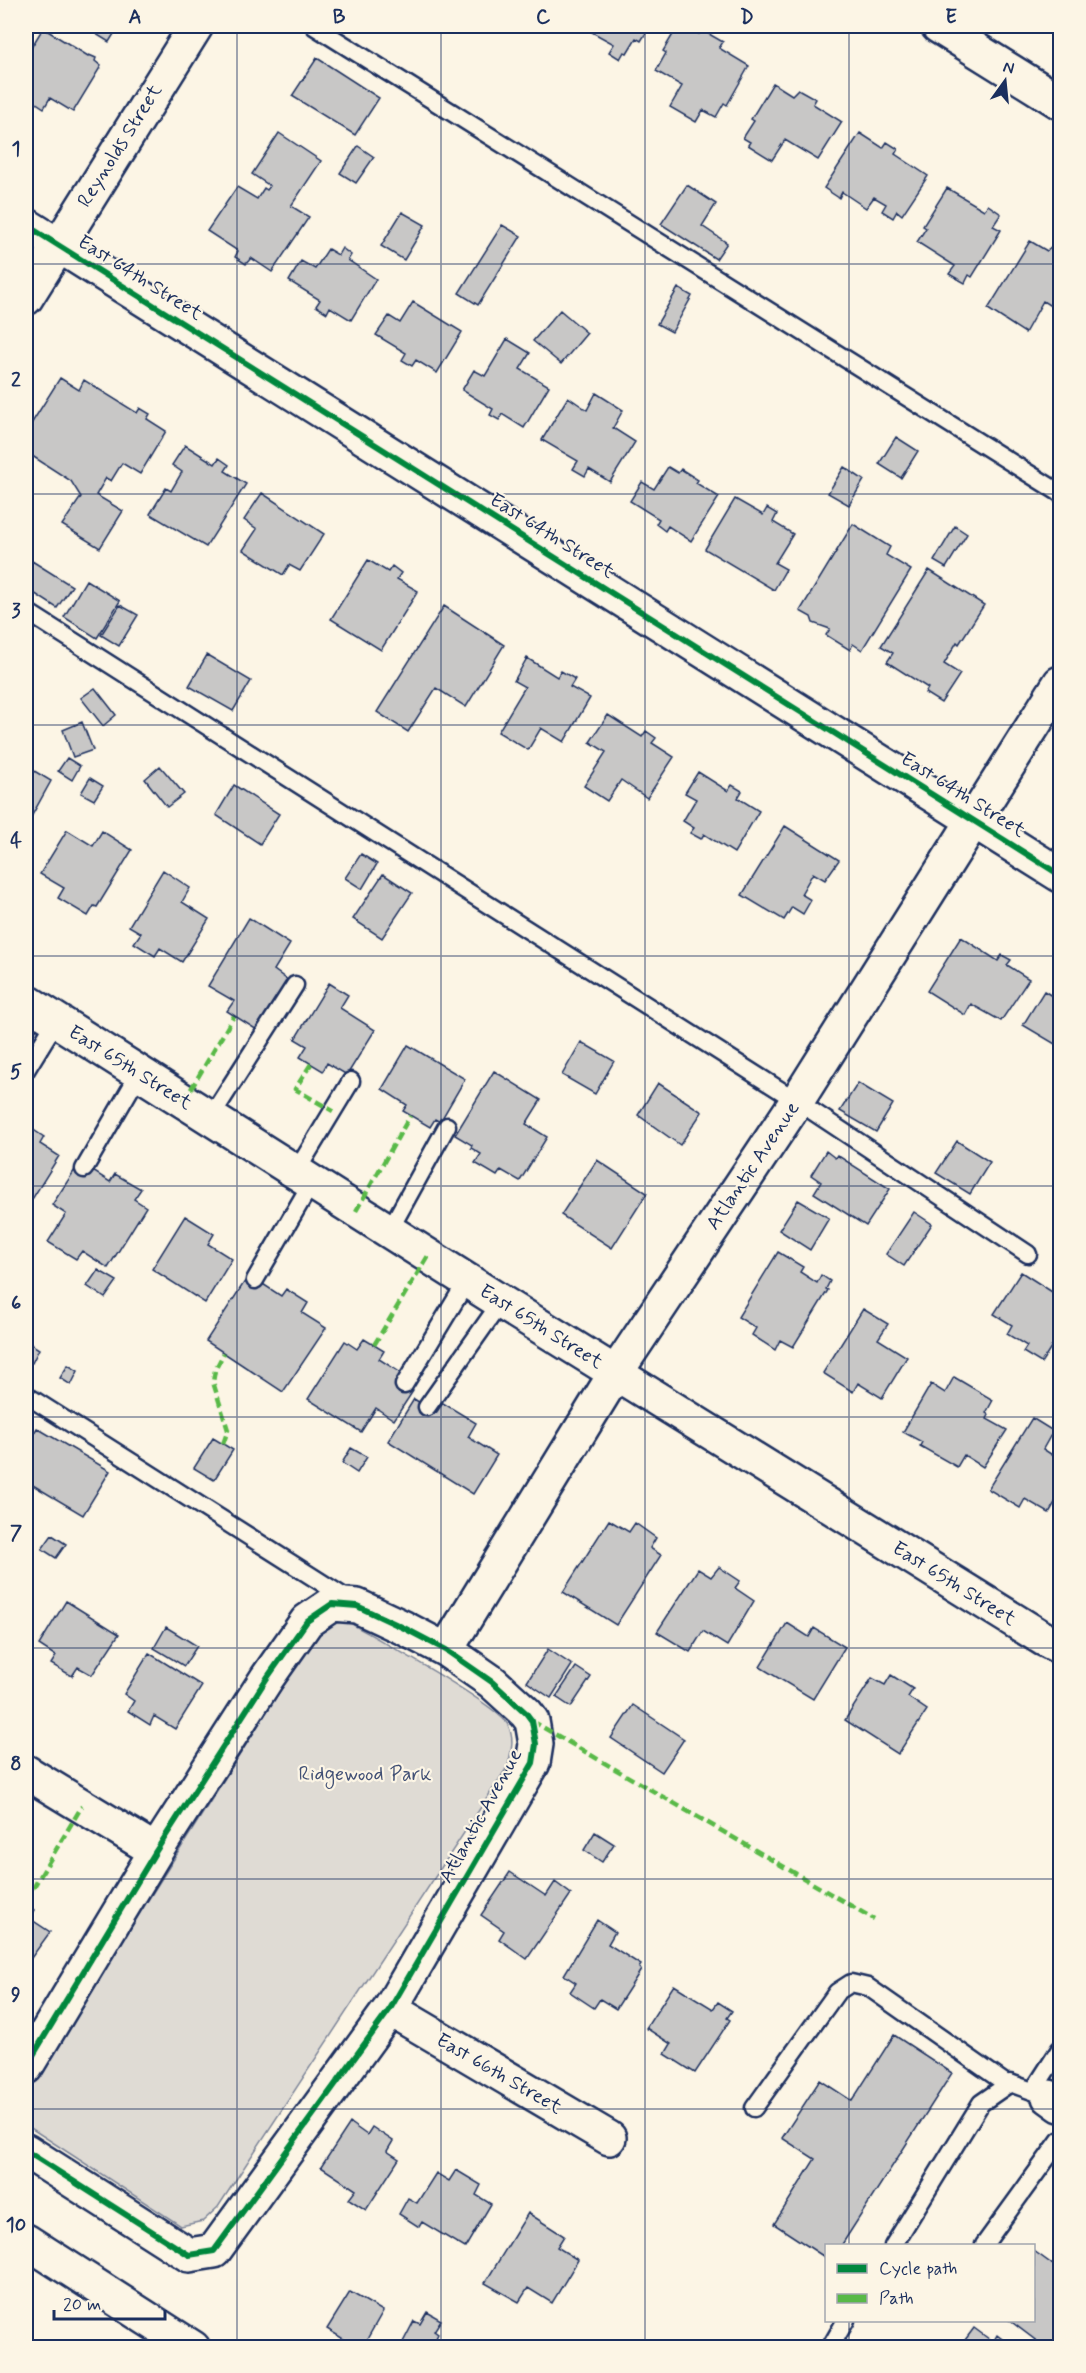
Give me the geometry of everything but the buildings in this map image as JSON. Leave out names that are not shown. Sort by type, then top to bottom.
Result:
[{"type":"street","name":"Reynolds Street","points":[[26,298],[196,26]]},
{"type":"street","points":[[938,26],[1060,102]]},
{"type":"street","name":"East 64th Street","points":[[26,225],[1060,875]]},
{"type":"street","name":"Atlantic Avenue","points":[[446,1650],[615,1374],[797,1101],[1060,683]]},
{"type":"street","name":"East 65th Street","points":[[36,1015],[139,1074],[615,1374],[1060,1647]]},
{"type":"street","name":"Atlantic Avenue","points":[[26,2067],[156,1851],[307,1621],[332,1604],[357,1606],[446,1650],[492,1682],[532,1721],[537,1744],[532,1763],[390,2009],[214,2251],[189,2255],[26,2151]]},
{"type":"street","points":[[26,1772],[156,1851]]},
{"type":"street","name":"East 66th Street","points":[[390,2009],[609,2138]]},
{"type":"street","points":[[26,2241],[193,2348]]},
{"type":"lane","points":[[314,26],[1060,493]]},
{"type":"lane","points":[[26,611],[797,1101],[1028,1254]]},
{"type":"lane","points":[[210,1118],[295,985]]},
{"type":"lane","points":[[26,1070],[36,1015]]},
{"type":"lane","points":[[84,1169],[139,1074]]},
{"type":"lane","points":[[255,1280],[351,1081]]},
{"type":"lane","points":[[389,1231],[447,1126]]},
{"type":"lane","points":[[404,1385],[467,1281]]},
{"type":"lane","points":[[427,1407],[501,1302]]},
{"type":"lane","points":[[26,1395],[357,1606]]},
{"type":"lane","points":[[754,2108],[837,1992],[851,1983],[868,1987],[1008,2085]]},
{"type":"lane","points":[[894,2244],[981,2103],[1010,2083],[1047,2098],[1060,2049]]},
{"type":"lane","points":[[985,2244],[1060,2140]]},
{"type":"lane","points":[[830,2348],[845,2322]]},
{"type":"green space","name":"Ridgewood Park","points":[[345,1620],[460,1687],[500,1715],[508,1725],[511,1736],[512,1746],[508,1766],[218,2207],[203,2221],[181,2226],[26,2125],[26,2094],[317,1632],[328,1622]]},
{"type":"marked path","points":[[184,1101],[234,1016]]},
{"type":"marked path","points":[[311,1064],[295,1089],[333,1111]]},
{"type":"marked path","points":[[356,1211],[410,1116]]},
{"type":"marked path","points":[[374,1345],[428,1256]]},
{"type":"marked path","points":[[223,1444],[228,1430],[213,1382],[215,1370],[224,1353]]},
{"type":"marked path","points":[[532,1721],[874,1919]]},
{"type":"marked path","points":[[26,1900],[82,1806]]},
{"type":"cycle path","points":[[26,225],[1060,875]]},
{"type":"cycle path","points":[[26,2067],[156,1851],[267,1678],[307,1621],[332,1604],[357,1606],[446,1650],[492,1682],[532,1721],[536,1744],[533,1763],[390,2009],[214,2251],[189,2255],[26,2151]]}]
